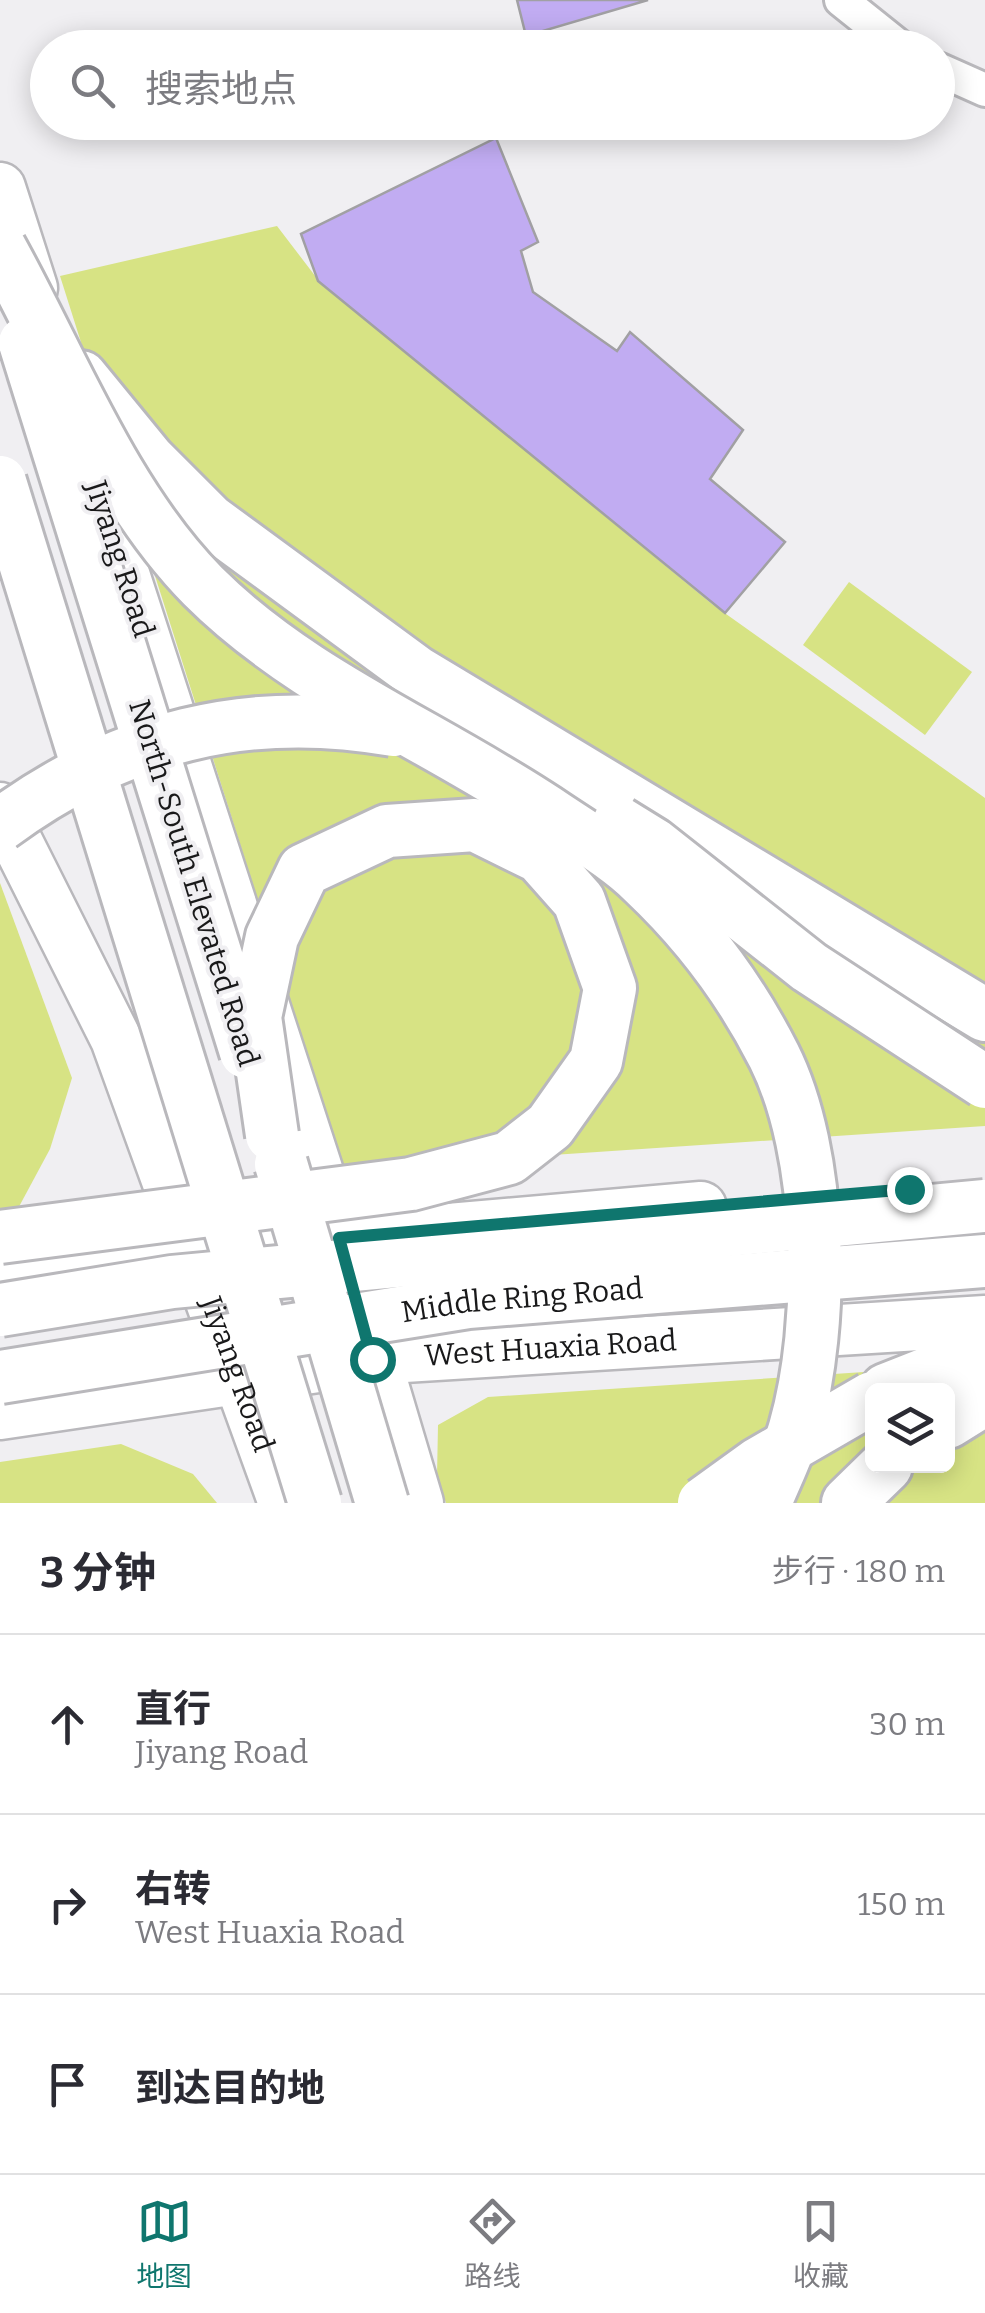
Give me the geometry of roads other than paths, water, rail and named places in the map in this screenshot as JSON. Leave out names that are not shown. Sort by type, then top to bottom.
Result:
[{"type":"highway","points":[[0,248],[154,531],[206,588],[325,683],[543,810],[643,880],[724,970],[776,1059],[805,1156],[816,1247],[806,1371],[795,1428],[765,1503]]},
{"type":"highway","name":"North-South Elevated Road","points":[[0,265],[272,1135],[382,1503]]},
{"type":"highway","points":[[51,341],[149,460],[209,520],[416,672],[985,1015]]},
{"type":"highway","points":[[0,482],[315,1503]]},
{"type":"highway","points":[[0,825],[34,800],[117,756],[210,726],[349,722],[461,743],[527,767],[654,844],[809,968],[985,1082]]},
{"type":"highway","points":[[0,1237],[411,1184],[509,1158],[550,1126],[596,1062],[610,988],[579,902],[540,857],[475,825],[388,831],[304,870],[272,937],[256,1016],[272,1135]]},
{"type":"highway","name":"Middle Ring Road","points":[[0,1310],[172,1282],[985,1206]]},
{"type":"highway","name":"Middle Ring Road","points":[[0,1376],[468,1302],[985,1262]]},
{"type":"highway","points":[[904,1383],[985,1351]]},
{"type":"highway","points":[[955,1418],[985,1400]]},
{"type":"highway","points":[[704,1503],[758,1464],[865,1402]]},
{"type":"highway","points":[[848,1503],[879,1473]]},
{"type":"main road","name":"Jiyang Road","points":[[0,188],[339,1238],[418,1503]]},
{"type":"main road","name":"Jiyang Road","points":[[0,808],[116,1040],[284,1503]]},
{"type":"main road","points":[[0,1280],[194,1251],[985,1182]]},
{"type":"main road","name":"West Huaxia Road","points":[[0,1414],[372,1359],[985,1321]]},
{"type":"street","points":[[841,0],[878,30]]}]
